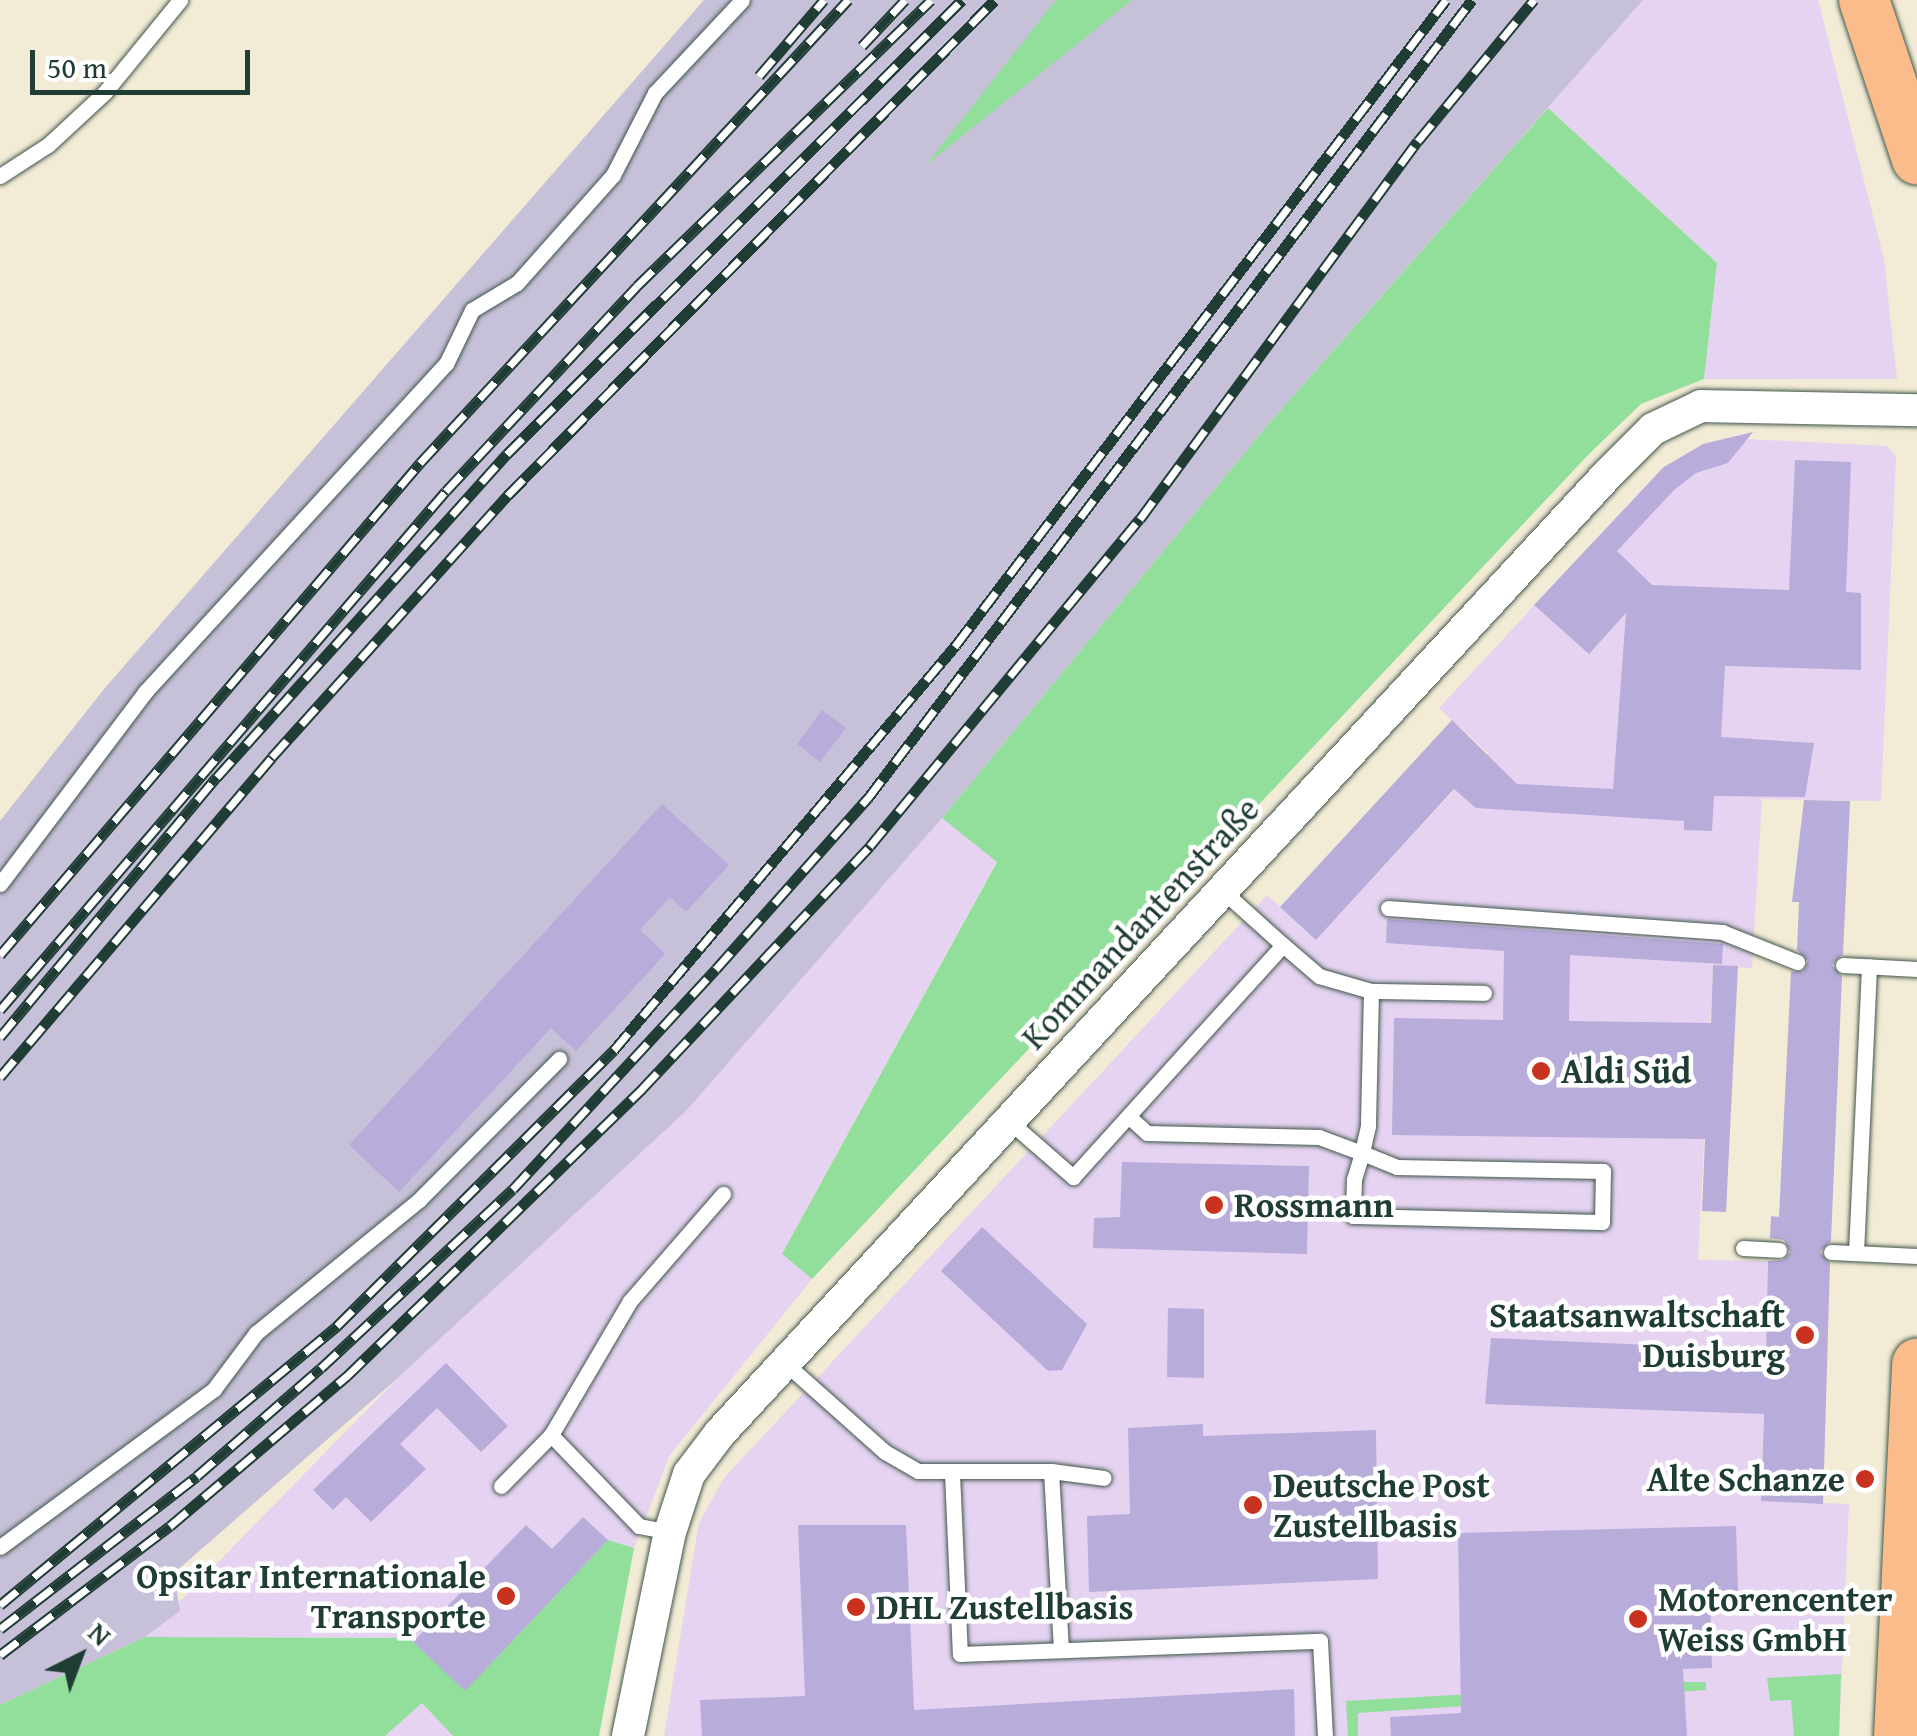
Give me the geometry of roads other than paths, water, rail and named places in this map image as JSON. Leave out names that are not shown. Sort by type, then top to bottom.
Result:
[{"type":"main road","points":[[1864,0],[1917,160]]},
{"type":"main road","points":[[1898,1736],[1917,1363]]},
{"type":"street","name":"Kommandantenstraße","points":[[628,1736],[670,1532],[689,1474],[786,1363],[1654,429],[1701,406],[1917,410]]},
{"type":"lane","points":[[0,176],[48,145],[105,92],[180,0]]},
{"type":"lane","points":[[0,884],[146,692],[446,364],[472,310],[517,283],[612,175],[655,92],[742,0]]},
{"type":"lane","points":[[1223,891],[1319,976],[1371,991],[1484,993]]},
{"type":"lane","points":[[1388,908],[1722,932],[1796,962]]},
{"type":"lane","points":[[1010,1122],[1073,1177],[1283,945]]},
{"type":"lane","points":[[1843,965],[1917,969]]},
{"type":"lane","points":[[1856,1253],[1869,966]]},
{"type":"lane","points":[[1128,1116],[1147,1133],[1319,1137],[1362,1153],[1397,1167],[1604,1172],[1602,1222],[1353,1216],[1362,1153],[1371,991]]},
{"type":"lane","points":[[0,1547],[214,1389],[256,1333],[420,1200],[559,1059]]},
{"type":"lane","points":[[501,1486],[552,1435],[630,1301],[723,1194]]},
{"type":"lane","points":[[1742,1248],[1778,1250]]},
{"type":"lane","points":[[1831,1252],[1917,1256]]},
{"type":"lane","points":[[786,1363],[886,1452],[918,1471],[1051,1471],[1104,1478]]},
{"type":"lane","points":[[552,1435],[639,1526],[670,1532]]},
{"type":"lane","points":[[1051,1471],[1061,1650]]},
{"type":"lane","points":[[952,1472],[960,1654],[1320,1640],[1325,1736]]},
{"type":"railway","points":[[759,76],[824,0]]},
{"type":"railway","points":[[0,955],[420,463],[848,0]]},
{"type":"railway","points":[[862,46],[905,0]]},
{"type":"railway","points":[[0,1010],[446,491],[637,286],[931,0]]},
{"type":"railway","points":[[0,1037],[217,777],[507,454],[962,0]]},
{"type":"railway","points":[[0,1077],[272,757],[508,495],[995,0]]},
{"type":"railway","points":[[0,1605],[337,1326],[614,1050],[956,645],[1446,0]]},
{"type":"railway","points":[[0,1629],[197,1476],[321,1368],[513,1189],[716,969],[868,798],[1472,0]]},
{"type":"railway","points":[[0,1655],[170,1526],[347,1376],[642,1089],[870,846],[1140,519],[1418,141],[1534,0]]},
{"type":"place","name":"Aldi Süd","points":[[1541,1071]]},
{"type":"place","name":"Rossmann","points":[[1214,1205]]},
{"type":"place","name":"Staatsanwaltschaft Duisburg","points":[[1805,1335]]},
{"type":"place","name":"Alte Schanze","points":[[1865,1479]]},
{"type":"place","name":"Deutsche Post Zustellbasis","points":[[1253,1505]]},
{"type":"place","name":"Opsitar Internationale Transporte","points":[[506,1596]]},
{"type":"place","name":"DHL Zustellbasis","points":[[856,1607]]},
{"type":"place","name":"Motorencenter Weiss GmbH","points":[[1638,1619]]}]
